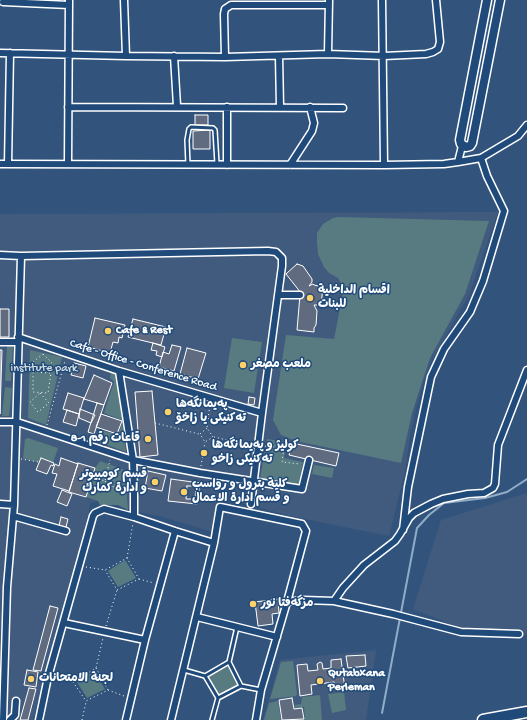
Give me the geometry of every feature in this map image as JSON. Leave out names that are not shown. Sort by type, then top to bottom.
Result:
[{"type":"main road","points":[[483,720],[527,712]]},
{"type":"street","points":[[124,0],[126,56]]},
{"type":"street","points":[[382,0],[384,56],[384,165]]},
{"type":"street","points":[[0,53],[225,57],[328,54],[384,56],[426,54],[438,49],[440,42],[436,0]]},
{"type":"street","points":[[458,162],[462,146],[460,140],[487,0]]},
{"type":"street","points":[[462,146],[468,147],[472,143],[500,0]]},
{"type":"street","points":[[2,2],[69,2],[68,164]]},
{"type":"street","points":[[225,57],[225,9],[231,5],[279,2],[329,2],[328,54]]},
{"type":"street","points":[[8,164],[10,54]]},
{"type":"street","points":[[174,56],[177,106]]},
{"type":"street","points":[[279,56],[280,107]]},
{"type":"street","points":[[68,107],[177,106],[343,108]]},
{"type":"street","points":[[226,107],[227,165]]},
{"type":"street","points":[[290,165],[312,132],[314,123],[310,108]]},
{"type":"street","points":[[0,164],[444,164],[481,158],[518,136],[527,125]]},
{"type":"street","points":[[403,530],[408,487],[431,376],[444,349],[470,312],[483,281],[504,211],[481,158]]},
{"type":"street","points":[[0,255],[21,256],[272,251],[279,255],[282,262],[251,504]]},
{"type":"street","points":[[3,720],[3,586],[14,505],[21,256]]},
{"type":"street","points":[[278,295],[300,295]]},
{"type":"street","name":"Cafe - Office - Conference Road","points":[[0,342],[18,340],[262,413]]},
{"type":"street","points":[[334,601],[353,576],[364,565],[395,541],[403,530],[405,524],[414,513],[431,504],[455,496],[484,493],[493,488],[495,484],[498,445],[527,370]]},
{"type":"street","points":[[119,371],[133,460],[134,517]]},
{"type":"street","points":[[0,422],[17,422],[133,460],[254,482],[302,489],[309,460]]},
{"type":"street","points":[[0,504],[14,505]]},
{"type":"street","points":[[171,720],[197,617],[214,543],[220,507],[302,524],[306,531],[261,690],[256,720]]},
{"type":"street","points":[[39,720],[48,677],[95,512],[104,509],[134,517],[214,543]]},
{"type":"street","points":[[12,516],[66,532]]},
{"type":"street","points":[[126,720],[145,640],[174,531]]},
{"type":"street","points":[[287,602],[303,600],[334,601],[411,618],[461,632],[519,634]]},
{"type":"street","points":[[197,617],[277,637]]},
{"type":"street","points":[[64,623],[145,640]]},
{"type":"street","points":[[10,720],[15,715],[16,701]]},
{"type":"lane","points":[[188,165],[187,140],[189,129],[191,128],[213,128],[215,130],[217,165]]},
{"type":"lane","points":[[237,627],[229,662],[241,686]]},
{"type":"lane","points":[[205,676],[229,662]]},
{"type":"lane","points":[[183,670],[205,676],[218,698],[212,720]]},
{"type":"lane","points":[[218,698],[241,686],[261,690]]},
{"type":"path","points":[[46,432],[65,360],[58,351]]},
{"type":"path","points":[[43,354],[52,363],[41,372],[33,362],[43,354]]},
{"type":"path","points":[[33,372],[41,372],[51,374],[48,393],[33,392],[33,372]]},
{"type":"path","points":[[40,393],[49,403],[38,412],[30,402],[40,393]]},
{"type":"path","points":[[210,404],[207,428],[213,437]]},
{"type":"path","points":[[155,423],[200,434],[205,442],[201,466]]},
{"type":"path","points":[[200,434],[207,428]]},
{"type":"path","points":[[205,442],[213,437],[258,446],[284,448],[282,462],[300,464]]},
{"type":"path","points":[[105,481],[112,454]]},
{"type":"path","points":[[15,459],[39,462]]},
{"type":"path","points":[[92,479],[100,482],[102,480],[105,481]]},
{"type":"path","points":[[105,481],[108,485],[124,491]]},
{"type":"path","points":[[100,482],[101,486],[105,487],[108,485]]},
{"type":"path","points":[[134,517],[127,558],[139,579]]},
{"type":"path","points":[[79,566],[105,570],[127,558]]},
{"type":"path","points":[[105,570],[117,590]]},
{"type":"path","points":[[131,699],[108,690],[96,668],[104,631],[117,590],[139,579],[160,584]]},
{"type":"path","points":[[48,677],[73,682],[96,668]]},
{"type":"path","points":[[73,682],[86,701],[82,720]]},
{"type":"path","points":[[86,701],[108,690]]},
{"type":"shaded area","name":"كوليژ و په‌يمانگه‌ها ته‌كنيكى زاخو","points":[[498,212],[469,295],[429,365],[410,434],[405,472],[389,536],[295,517],[230,500],[224,501],[220,505],[213,532],[159,516],[128,510],[118,505],[100,505],[98,501],[90,503],[33,720],[0,720],[0,214]]},
{"type":"shaded area","points":[[527,493],[527,634],[463,629],[413,609],[441,520]]},
{"type":"shaded area","points":[[376,650],[366,720],[263,720],[280,660]]},
{"type":"green space","points":[[333,218],[489,221],[465,294],[430,358],[412,413],[401,463],[296,441],[281,435],[273,420],[286,335],[334,339],[344,288],[338,278],[329,273],[324,267],[318,254],[317,233],[323,224]]},
{"type":"green space","name":"ملعب مصغر","points":[[232,338],[262,342],[254,393],[224,388]]},
{"type":"green space","points":[[7,346],[13,346],[11,381],[5,381]]},
{"type":"green space","name":"institute park","points":[[30,350],[62,357],[46,425],[28,418]]},
{"type":"green space","points":[[111,372],[118,374],[122,420],[104,413],[114,382],[110,378]]},
{"type":"green space","points":[[5,387],[12,388],[9,416],[2,416]]},
{"type":"green space","points":[[122,423],[126,452],[99,442],[103,431],[118,435]]},
{"type":"green space","points":[[28,438],[58,448],[53,463],[41,458],[39,462],[23,459],[25,439]]},
{"type":"green space","points":[[267,439],[292,443],[291,448],[286,447],[284,458],[303,462],[298,486],[260,479]]},
{"type":"green space","points":[[100,461],[125,470],[128,510],[118,505],[100,505],[98,501],[86,497],[95,468]]},
{"type":"green space","points":[[314,465],[334,468],[332,478],[312,474]]},
{"type":"green space","points":[[125,560],[136,578],[118,587],[108,571]]},
{"type":"green space","points":[[293,661],[296,696],[270,699],[281,662]]},
{"type":"green space","points":[[227,665],[239,685],[219,695],[208,677]]},
{"type":"green space","points":[[94,671],[105,689],[87,698],[77,682]]},
{"type":"green space","points":[[344,692],[346,710],[332,713],[328,694]]},
{"type":"green space","points":[[320,695],[322,720],[300,720],[305,719],[304,707],[295,708],[295,705],[301,704],[302,697]]},
{"type":"green space","points":[[278,701],[281,720],[264,720],[269,703]]},
{"type":"building","points":[[195,115],[208,115],[208,125],[195,125]]},
{"type":"building","points":[[210,130],[210,149],[193,149],[193,131]]},
{"type":"building","name":"اقسام الداخلیة للبنات","points":[[297,264],[303,266],[312,279],[309,286],[313,284],[323,287],[321,305],[314,305],[317,311],[314,332],[297,330],[301,293],[286,274]]},
{"type":"building","points":[[0,309],[9,309],[9,337],[0,337]]},
{"type":"building","name":"Cafe & Rest","points":[[95,318],[125,325],[122,338],[119,337],[118,343],[113,342],[110,353],[88,347]]},
{"type":"building","points":[[133,319],[166,327],[161,345],[128,337]]},
{"type":"building","points":[[153,343],[165,347],[162,357],[156,355],[157,351],[151,350]]},
{"type":"building","points":[[172,345],[181,347],[174,371],[159,367],[163,352],[169,354]]},
{"type":"building","points":[[187,348],[206,353],[198,379],[180,374]]},
{"type":"building","points":[[0,350],[2,350],[0,414]]},
{"type":"building","points":[[74,363],[86,366],[83,378],[71,375]]},
{"type":"building","points":[[94,375],[112,383],[104,405],[84,399]]},
{"type":"building","name":"قاعات رقم 1-8","points":[[152,391],[158,455],[140,457],[135,392]]},
{"type":"building","points":[[68,393],[84,398],[79,414],[63,409]]},
{"type":"building","points":[[249,397],[255,398],[254,405],[248,404]]},
{"type":"building","points":[[97,403],[104,405],[94,434],[88,432]]},
{"type":"building","points":[[80,409],[95,415],[91,423],[79,418]]},
{"type":"building","points":[[67,410],[79,414],[76,426],[63,422]]},
{"type":"building","points":[[101,414],[122,421],[117,434],[96,427]]},
{"type":"building","points":[[292,443],[339,453],[336,466],[289,455]]},
{"type":"building","points":[[41,458],[54,463],[53,466],[51,465],[47,474],[36,470]]},
{"type":"building","points":[[61,458],[78,464],[69,491],[53,486],[57,474],[52,473],[55,464],[59,466]]},
{"type":"building","points":[[78,463],[95,468],[86,497],[69,492]]},
{"type":"building","name":"قسم کومبیوتر و ادارة كمارك","points":[[148,471],[166,475],[162,491],[145,488]]},
{"type":"building","name":"كلية بترول و رواسب و قسم ادارة الاعمال","points":[[171,479],[200,483],[197,504],[168,501]]},
{"type":"building","points":[[187,486],[196,486],[195,499],[186,499]]},
{"type":"building","points":[[62,490],[72,494],[67,506],[57,502]]},
{"type":"building","points":[[61,517],[68,519],[66,527],[59,526]]},
{"type":"building","points":[[278,599],[279,613],[272,614],[273,624],[258,626],[255,602]]},
{"type":"building","points":[[50,606],[58,608],[41,671],[33,670]]},
{"type":"building","points":[[365,655],[366,666],[348,668],[346,656]]},
{"type":"building","points":[[341,659],[345,689],[335,690],[334,682],[311,685],[312,694],[300,696],[297,665],[307,664],[308,671],[318,670],[317,664],[320,662],[322,663],[323,669],[331,668],[331,660]]},
{"type":"building","name":"لجنة الامتحانات","points":[[27,670],[38,672],[36,687],[24,685]]},
{"type":"building","points":[[29,688],[36,689],[28,720],[20,720]]},
{"type":"building","points":[[292,698],[294,709],[302,708],[304,719],[282,720],[279,700]]},
{"type":"waterway","points":[[382,713],[417,528],[429,515],[444,503],[485,498],[507,492],[527,479]]},
{"type":"place","name":"اقسام الداخلیة للبنات","points":[[310,298]]},
{"type":"place","name":"Cafe & Rest","points":[[108,331]]},
{"type":"place","name":"ملعب مصغر","points":[[243,365]]},
{"type":"place","name":"پەیمانگەها تەکنیکی یا زاخۆ","points":[[168,412]]},
{"type":"place","name":"قاعات رقم 1-8","points":[[148,439]]},
{"type":"place","name":"كوليژ و په‌يمانگه‌ها ته‌كنيكى زاخو","points":[[204,453]]},
{"type":"place","name":"قسم کومبیوتر و ادارة كمارك","points":[[155,482]]},
{"type":"place","name":"كلية بترول و رواسب و قسم ادارة الاعمال","points":[[184,492]]},
{"type":"place","name":"مزگەفتا نور","points":[[253,604]]},
{"type":"place","name":"لجنة الامتحانات","points":[[31,679]]},
{"type":"place","name":"Qutabxana Perleman","points":[[320,681]]}]
